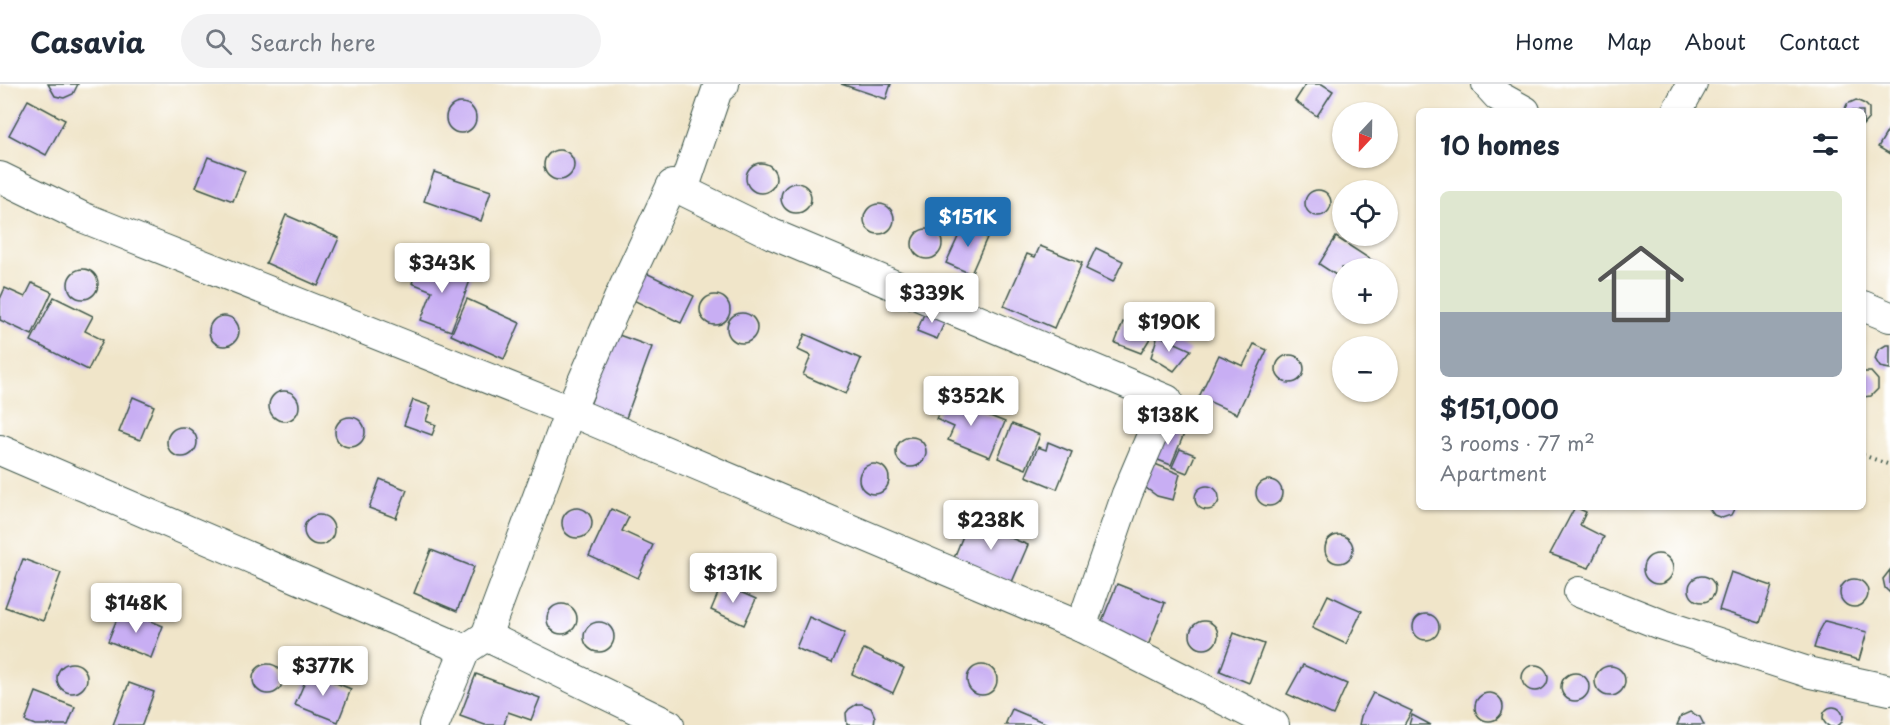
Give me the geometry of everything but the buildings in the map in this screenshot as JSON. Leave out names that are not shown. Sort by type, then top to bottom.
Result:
[{"type":"street","points":[[683,190],[717,90],[724,84]]},
{"type":"street","points":[[1487,84],[1498,96],[1520,108]]},
{"type":"street","points":[[1679,108],[1692,84]]},
{"type":"street","points":[[0,177],[82,217],[570,411],[1080,627],[1274,725]]},
{"type":"street","points":[[434,725],[475,643],[570,411],[672,185],[772,234],[1167,400],[1127,494],[1080,627]]},
{"type":"street","points":[[1866,307],[1890,317]]},
{"type":"street","points":[[0,450],[475,643],[669,725]]},
{"type":"street","points":[[1579,592],[1660,624],[1811,673],[1890,690]]},
{"type":"path","points":[[1866,456],[1890,465]]}]
